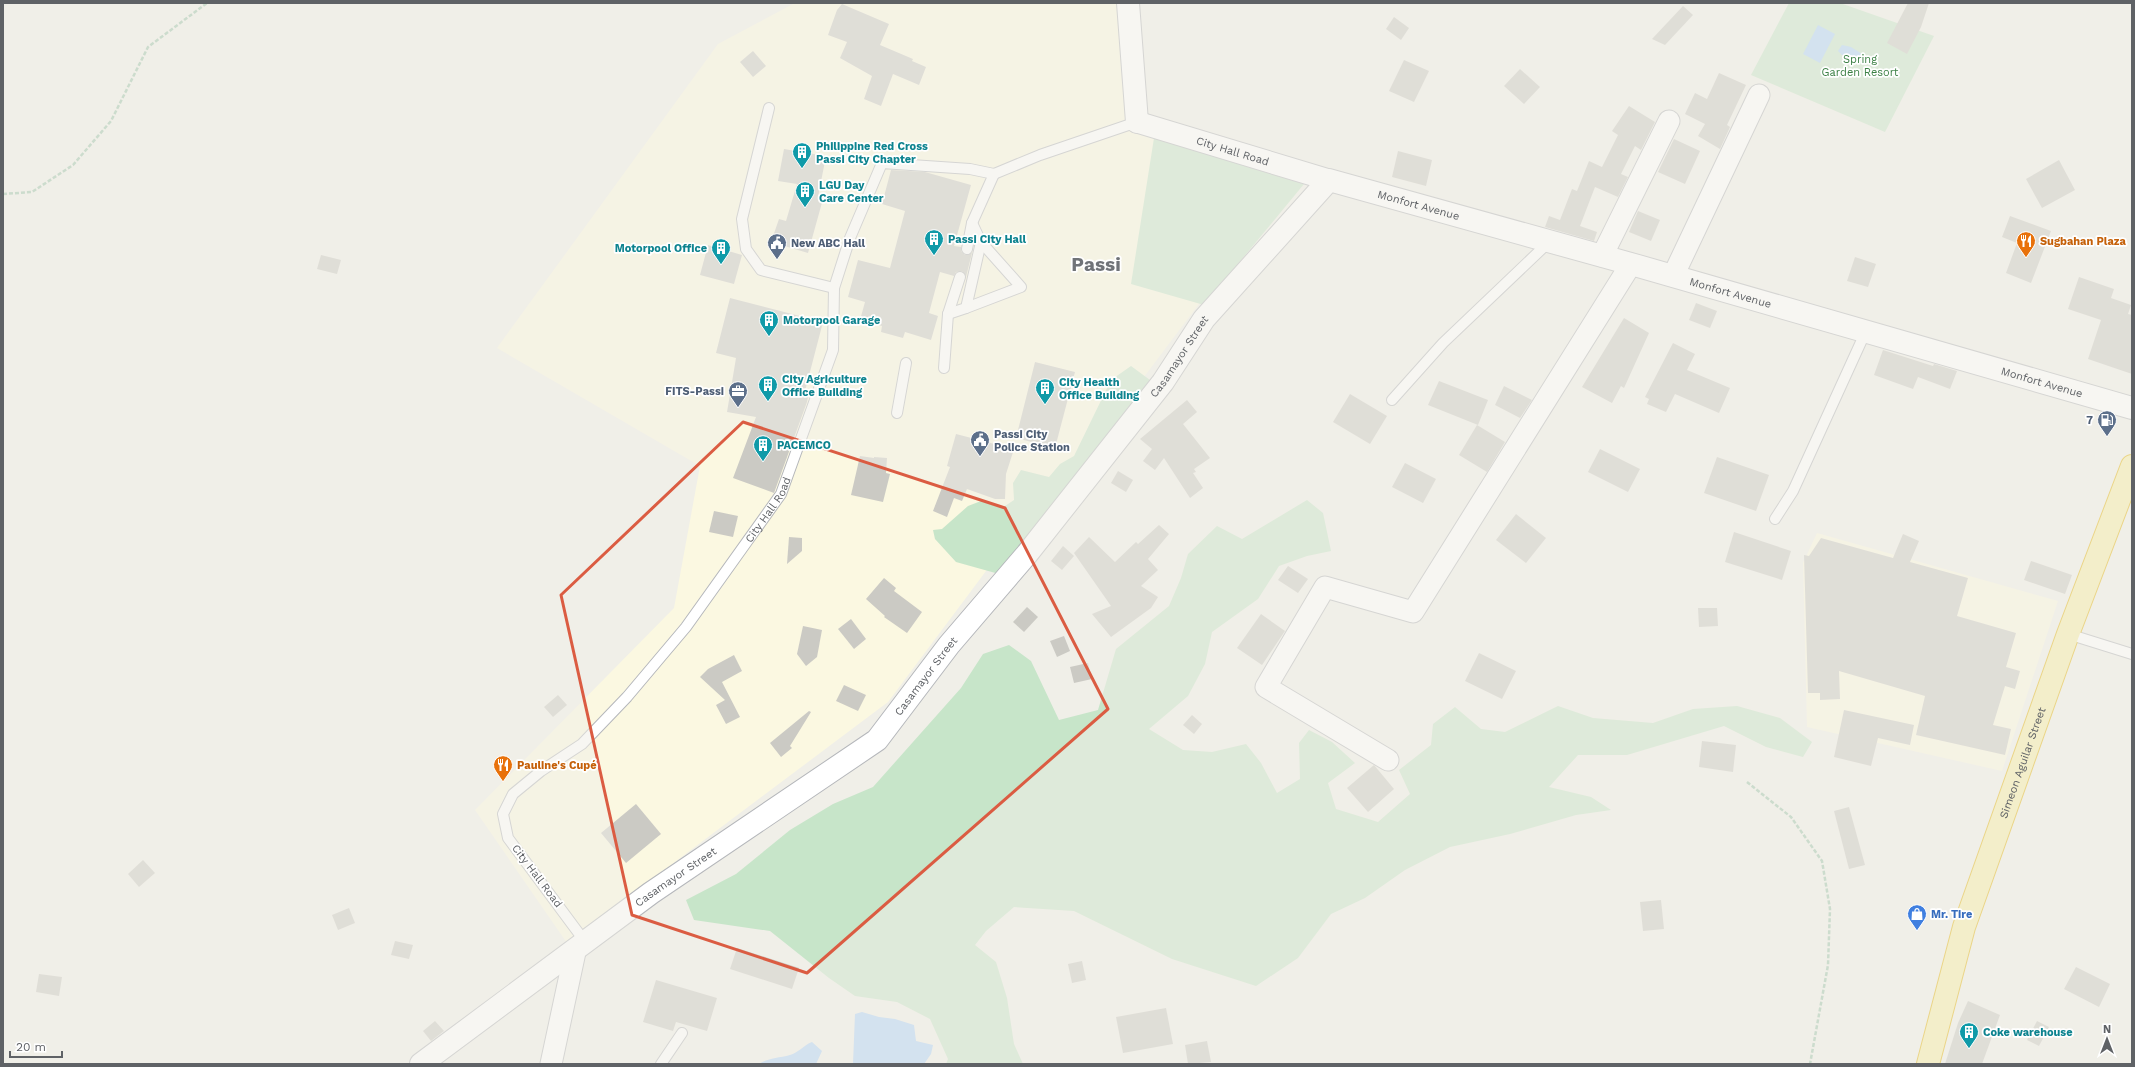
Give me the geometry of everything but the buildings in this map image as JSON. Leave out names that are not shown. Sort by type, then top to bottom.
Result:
[{"type":"highway","name":"Simeon Aguilar Street","points":[[1928,1064],[1964,927],[2068,634],[2132,466]]},
{"type":"street","points":[[1128,3],[1137,122]]},
{"type":"street","points":[[1673,276],[1759,95]]},
{"type":"street","points":[[1602,256],[1669,121]]},
{"type":"street","name":"City Hall Road","points":[[1137,122],[1329,180]]},
{"type":"street","name":"Monfort Avenue","points":[[1329,180],[1631,264],[2132,408]]},
{"type":"street","name":"Casamayor Street","points":[[422,1064],[651,893],[877,740],[949,645],[1027,554],[1163,382],[1204,319],[1329,180]]},
{"type":"street","points":[[1388,760],[1266,687],[1325,587],[1413,612],[1631,264]]},
{"type":"street","points":[[551,1064],[580,947]]},
{"type":"lane","points":[[769,108],[742,219],[746,249],[761,270],[834,288]]},
{"type":"lane","points":[[967,249],[972,222],[994,174],[1040,155],[1137,122]]},
{"type":"lane","name":"City Hall Road","points":[[580,947],[508,838],[503,814],[513,794],[541,771],[582,744],[627,697],[686,627],[781,494],[833,350],[834,288],[850,238],[882,163],[970,169],[994,174]]},
{"type":"lane","points":[[948,314],[1021,287],[981,242],[972,222]]},
{"type":"lane","points":[[966,308],[981,242]]},
{"type":"lane","points":[[1392,400],[1443,343],[1549,242]]},
{"type":"lane","points":[[944,368],[948,314],[960,277]]},
{"type":"lane","points":[[1775,520],[1794,491],[1866,331]]},
{"type":"lane","points":[[898,413],[906,363]]},
{"type":"lane","points":[[2068,634],[2131,655]]},
{"type":"lane","points":[[661,1064],[682,1033]]},
{"type":"path","points":[[3,194],[32,192],[73,165],[111,121],[148,47],[207,3]]},
{"type":"path","points":[[1747,782],[1791,817],[1822,861],[1830,909],[1828,965],[1810,1064]]},
{"type":"highlighted area","points":[[743,422],[1005,508],[1108,709],[807,973],[632,915],[561,595]]},
{"type":"shaded area","points":[[795,3],[1117,3],[1131,128],[1295,176],[1147,373],[998,555],[888,702],[567,943],[475,810],[674,608],[700,466],[497,348],[718,44]]},
{"type":"shaded area","points":[[1817,533],[2058,601],[2002,771],[1807,727],[1803,563]]},
{"type":"green space","name":"Spring Garden Resort","points":[[1789,3],[1840,3],[1934,36],[1885,132],[1751,75]]},
{"type":"green space","points":[[1154,138],[1304,184],[1204,305],[1131,284]]},
{"type":"green space","points":[[1131,366],[1150,380],[1141,395],[1064,503],[1022,542],[999,574],[956,562],[935,539],[933,530],[942,529],[968,506],[981,501],[1002,508],[1014,500],[1013,483],[1021,470],[1049,477],[1060,464],[1074,456],[1111,380]]},
{"type":"green space","points":[[1307,500],[1323,513],[1331,551],[1307,556],[1279,566],[1258,599],[1212,632],[1205,664],[1188,696],[1149,729],[1183,750],[1212,752],[1246,744],[1261,763],[1277,793],[1300,779],[1299,743],[1309,730],[1332,742],[1355,763],[1328,783],[1336,809],[1378,822],[1410,794],[1399,770],[1431,745],[1433,724],[1455,707],[1481,729],[1505,732],[1558,706],[1593,718],[1653,723],[1693,709],[1737,706],[1780,718],[1812,742],[1803,757],[1766,747],[1724,726],[1627,755],[1578,755],[1549,787],[1591,797],[1611,810],[1576,815],[1510,834],[1450,847],[1405,870],[1365,898],[1331,914],[1298,958],[1256,986],[1172,959],[1074,911],[1014,907],[986,931],[975,945],[996,962],[1007,998],[1014,1044],[1023,1064],[946,1064],[948,1059],[930,1019],[897,1002],[855,996],[829,978],[770,931],[694,920],[686,900],[736,874],[790,830],[833,804],[873,787],[961,688],[983,654],[1009,645],[1031,661],[1059,720],[1098,710],[1116,649],[1169,606],[1181,578],[1188,554],[1217,526],[1242,539]]},
{"type":"water","points":[[1818,25],[1835,34],[1820,63],[1803,54]]},
{"type":"water","points":[[1842,45],[1851,47],[1862,54],[1861,59],[1857,62],[1851,60],[1849,56],[1842,55],[1838,51]]},
{"type":"water","points":[[862,1012],[879,1017],[895,1019],[914,1025],[916,1041],[933,1045],[931,1054],[924,1064],[853,1064],[855,1014]]},
{"type":"water","points":[[812,1042],[822,1051],[816,1064],[759,1064],[770,1059],[793,1054]]},
{"type":"place","name":"Philippine Red Cross Passi City Chapter","points":[[802,169]]},
{"type":"place","name":"LGU Day Care Center","points":[[805,208]]},
{"type":"place","name":"Passi City Hall","points":[[934,256]]},
{"type":"place","name":"Sugbahan Plaza","points":[[2026,258]]},
{"type":"place","name":"New ABC Hall","points":[[777,260]]},
{"type":"place","name":"Motorpool Office","points":[[721,265]]},
{"type":"place","name":"Motorpool Garage","points":[[769,337]]},
{"type":"place","name":"City Agriculture Office Building","points":[[768,402]]},
{"type":"place","name":"City Health Office Building","points":[[1045,405]]},
{"type":"place","name":"FITS-Passi","points":[[738,408]]},
{"type":"place","name":"7","points":[[2107,437]]},
{"type":"place","name":"Passi City Police Station","points":[[980,457]]},
{"type":"place","name":"PACEMCO","points":[[763,462]]},
{"type":"place","name":"Pauline's Cupé","points":[[503,782]]},
{"type":"place","name":"Mr. Tire","points":[[1917,931]]},
{"type":"place","name":"Coke warehouse","points":[[1969,1049]]},
{"type":"district","name":"Passi","points":[[1096,264]]}]
